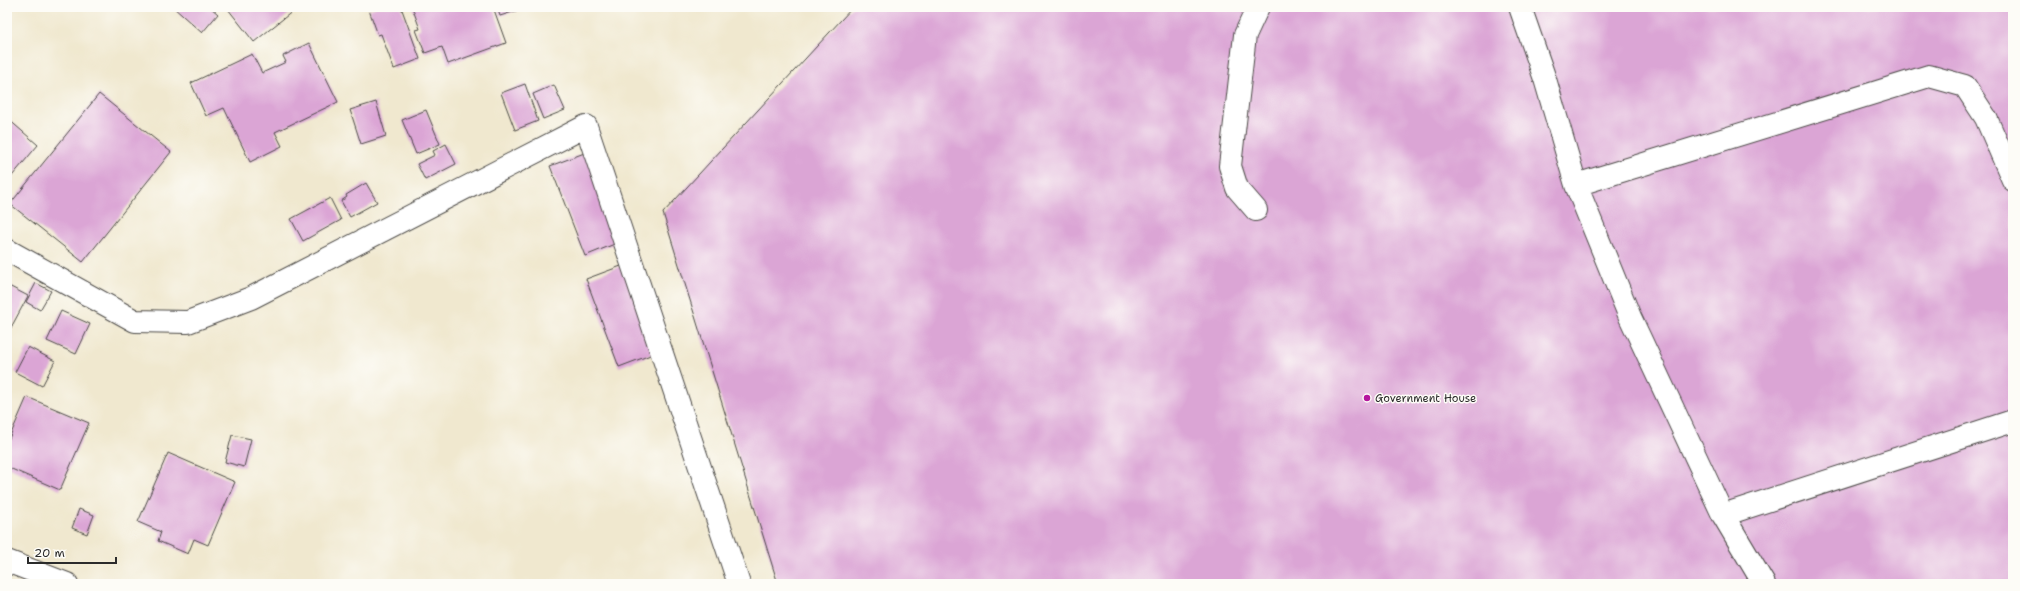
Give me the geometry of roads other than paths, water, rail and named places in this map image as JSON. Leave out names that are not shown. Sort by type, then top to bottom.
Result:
[{"type":"street","points":[[1256,210],[1236,188],[1230,166],[1245,35],[1258,7]]},
{"type":"street","points":[[1520,7],[1545,79],[1576,185],[1630,317],[1723,515],[1764,584]]},
{"type":"street","points":[[1576,185],[1929,76],[1965,86],[1986,118],[2013,180]]},
{"type":"street","points":[[7,250],[135,321],[188,322],[251,298],[586,126],[739,584]]},
{"type":"street","points":[[1723,515],[2013,421]]},
{"type":"street","points":[[7,561],[67,584]]},
{"type":"place","name":"Government House","points":[[1367,398]]}]
